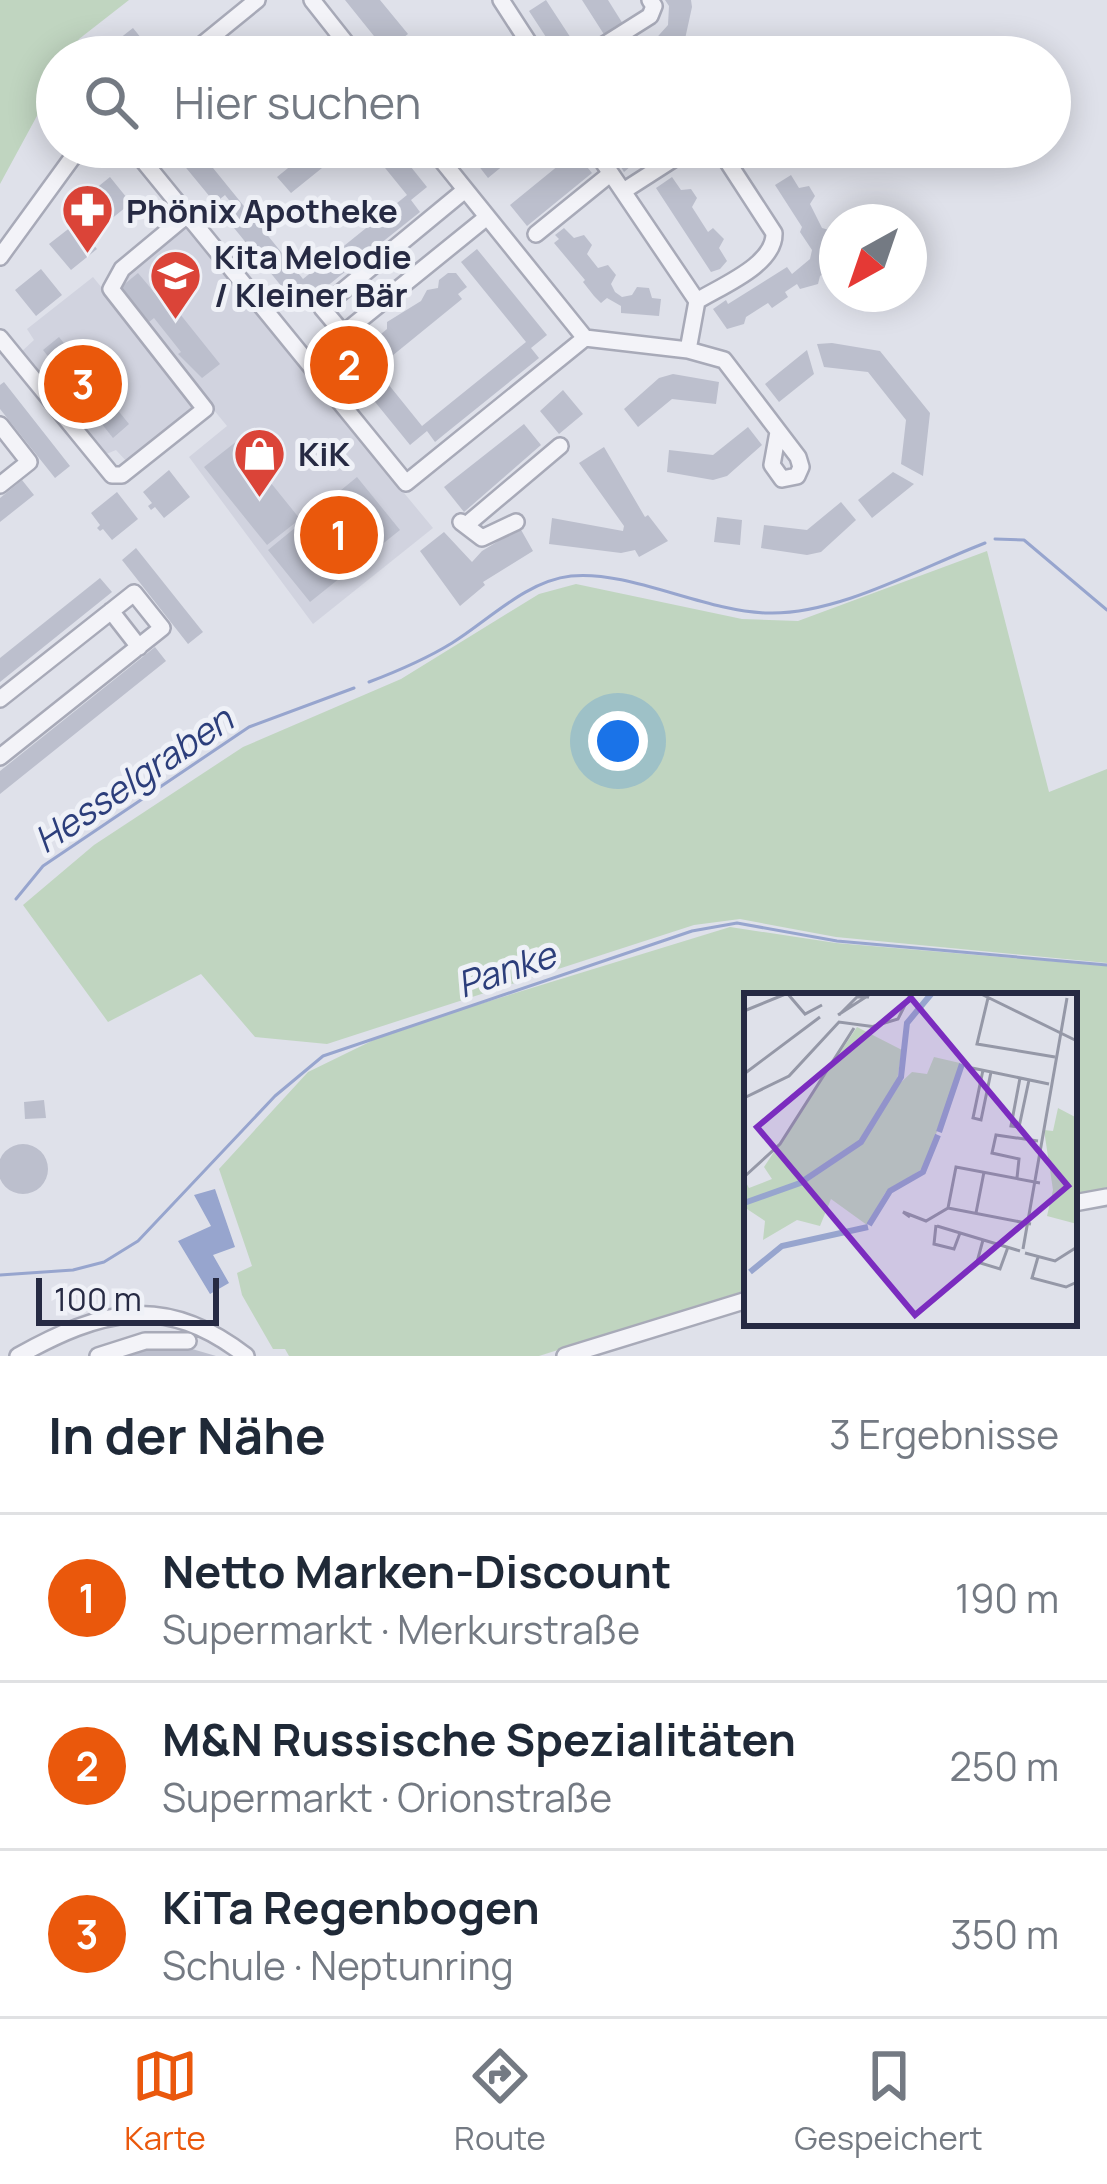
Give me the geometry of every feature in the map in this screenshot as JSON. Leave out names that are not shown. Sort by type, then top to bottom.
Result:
[{"type":"street","points":[[213,36],[257,0]]},
{"type":"street","points":[[501,0],[524,36]]},
{"type":"street","points":[[618,36],[650,16],[654,6],[650,0]]},
{"type":"street","points":[[315,4],[340,36]]},
{"type":"street","points":[[0,256],[65,168]]},
{"type":"street","points":[[149,168],[406,483],[585,338]]},
{"type":"street","points":[[449,168],[585,338],[688,350],[724,360],[778,432]]},
{"type":"street","points":[[606,168],[697,302],[688,350]]},
{"type":"street","points":[[625,190],[659,168]]},
{"type":"street","points":[[697,302],[768,255],[774,242],[774,233],[732,168]]},
{"type":"street","points":[[536,234],[610,174]]},
{"type":"street","points":[[343,333],[322,308],[465,190]]},
{"type":"street","points":[[0,338],[112,475],[122,475],[205,409],[111,289],[122,269],[187,215]]},
{"type":"street","points":[[308,362],[487,217]]},
{"type":"street","points":[[0,425],[29,462],[1,481]]},
{"type":"street","points":[[516,522],[482,538],[466,522],[560,446]]},
{"type":"street","points":[[0,699],[134,593],[162,628],[0,757]]},
{"type":"street","points":[[111,611],[139,647]]},
{"type":"street","points":[[1077,1203],[1107,1197]]},
{"type":"street","points":[[566,1356],[744,1301]]},
{"type":"street","points":[[145,1341],[146,1314]]},
{"type":"street","points":[[18,1356],[71,1327],[99,1318],[146,1314],[205,1329],[246,1356]]},
{"type":"street","points":[[98,1356],[145,1341],[188,1341]]},
{"type":"shaded area","points":[[185,228],[433,528],[313,624],[189,457],[227,426],[122,298],[118,285],[178,229]]},
{"type":"shaded area","points":[[93,277],[189,395],[193,409],[128,463],[116,450],[104,455],[21,352],[34,340],[27,329]]},
{"type":"green space","points":[[0,0],[129,0],[83,36],[36,36],[36,118],[0,184]]},
{"type":"green space","points":[[987,551],[1049,792],[1107,769],[1107,963],[836,937],[740,919],[694,925],[327,1044],[255,1037],[201,974],[108,1022],[23,905],[94,845],[243,747],[401,679],[539,594],[576,584],[742,619],[798,621]]},
{"type":"green space","points":[[730,927],[836,943],[1107,966],[1107,1187],[1077,1196],[1077,993],[744,993],[744,1291],[539,1356],[289,1356],[285,1349],[273,1349],[242,1295],[237,1273],[252,1266],[219,1169],[308,1072],[392,1031]]},
{"type":"water","points":[[215,1189],[235,1247],[213,1255],[229,1283],[210,1294],[178,1241],[211,1226],[194,1195]]},
{"type":"building","points":[[345,0],[380,0],[408,34],[374,36]]},
{"type":"building","points":[[546,0],[570,36],[545,36],[529,11]]},
{"type":"building","points":[[582,0],[608,0],[623,24],[605,36]]},
{"type":"building","points":[[665,0],[691,0],[686,36],[658,36],[668,25]]},
{"type":"building","points":[[186,168],[213,168],[303,279],[407,195],[385,168],[412,168],[427,187],[411,200],[420,212],[316,295],[308,285],[291,298],[221,212],[232,204],[225,195],[215,203]]},
{"type":"building","points":[[288,168],[322,168],[291,193],[277,177]]},
{"type":"building","points":[[480,168],[500,168],[488,178]]},
{"type":"building","points":[[555,168],[588,168],[592,173],[527,226],[510,205]]},
{"type":"building","points":[[791,175],[799,188],[809,186],[815,196],[810,204],[819,222],[818,284],[800,289],[797,284],[772,308],[768,303],[746,317],[744,324],[727,329],[713,309],[787,267],[792,274],[810,259],[812,250],[800,232],[802,227],[775,185]]},
{"type":"building","points":[[110,177],[131,203],[105,224],[84,198]]},
{"type":"building","points":[[672,177],[681,190],[691,189],[697,198],[692,207],[708,232],[713,228],[724,239],[719,248],[727,261],[720,269],[711,272],[656,188]]},
{"type":"building","points":[[76,223],[97,249],[71,270],[49,244]]},
{"type":"building","points":[[564,228],[574,238],[584,235],[592,245],[587,254],[598,268],[608,265],[616,275],[611,284],[615,292],[622,297],[632,295],[637,287],[649,288],[652,298],[661,299],[659,316],[621,313],[621,306],[607,298],[601,303],[554,243],[559,239],[555,235]]},
{"type":"building","points":[[477,249],[547,335],[531,348],[539,358],[435,442],[427,431],[410,445],[354,376],[346,383],[330,364],[363,342],[370,343],[387,329],[387,322],[421,301],[427,290],[438,288],[439,280],[448,273],[456,273],[467,287],[458,294],[462,299],[376,369],[422,426],[526,342],[461,262]]},
{"type":"building","points":[[41,269],[62,295],[36,316],[15,290]]},
{"type":"building","points":[[138,273],[159,298],[164,294],[220,364],[202,378],[178,354],[181,352],[154,318],[149,322],[131,307],[135,304],[121,287]]},
{"type":"building","points":[[59,337],[101,389],[114,379],[120,388],[108,398],[129,424],[113,438],[43,350]]},
{"type":"building","points":[[817,344],[880,351],[930,413],[923,476],[901,464],[906,420],[868,372],[824,367]]},
{"type":"building","points":[[807,350],[814,374],[779,402],[765,384]]},
{"type":"building","points":[[673,374],[719,382],[716,404],[672,399],[638,427],[624,409],[659,378]]},
{"type":"building","points":[[4,382],[70,466],[55,478],[0,409]]},
{"type":"building","points":[[563,390],[583,414],[559,434],[540,411]]},
{"type":"building","points":[[524,424],[541,445],[464,512],[444,487]]},
{"type":"building","points":[[748,427],[762,445],[727,476],[713,480],[667,472],[669,450],[713,455]]},
{"type":"building","points":[[237,441],[300,519],[267,545],[204,467]]},
{"type":"building","points":[[604,447],[645,517],[668,541],[639,557],[635,550],[621,553],[549,544],[552,518],[623,531],[579,463]]},
{"type":"building","points":[[169,470],[190,497],[164,518],[155,507],[151,510],[152,503],[143,492]]},
{"type":"building","points":[[893,472],[914,484],[872,518],[858,500]]},
{"type":"building","points":[[357,477],[400,530],[310,602],[268,550]]},
{"type":"building","points":[[22,480],[34,495],[0,522],[0,498]]},
{"type":"building","points":[[117,492],[138,519],[112,540],[97,528],[100,525],[91,513]]},
{"type":"building","points":[[841,502],[856,520],[821,552],[807,555],[761,548],[764,525],[807,530]]},
{"type":"building","points":[[717,517],[742,520],[740,545],[714,542]]},
{"type":"building","points":[[520,528],[533,551],[483,582],[460,606],[420,551],[444,532],[472,562]]},
{"type":"building","points":[[136,548],[203,632],[188,644],[122,560]]},
{"type":"building","points":[[100,578],[112,592],[0,682],[0,658]]},
{"type":"building","points":[[155,647],[166,661],[0,794],[0,771]]},
{"type":"building","points":[[44,1100],[46,1118],[25,1119],[24,1102]]},
{"type":"building","points":[[14,1146],[32,1146],[46,1160],[46,1178],[32,1192],[14,1192],[0,1178],[0,1160]]},
{"type":"building","points":[[156,1346],[182,1346],[216,1356],[118,1356]]},
{"type":"waterway","name":"Hesselgraben","points":[[995,539],[1024,540],[1107,610]]},
{"type":"waterway","name":"Hesselgraben","points":[[369,682],[442,649],[523,593],[554,579],[618,579],[744,611],[795,612],[878,588],[985,543]]},
{"type":"waterway","name":"Hesselgraben","points":[[16,899],[43,866],[249,727],[354,688]]},
{"type":"waterway","name":"Panke","points":[[0,1275],[73,1270],[104,1262],[138,1241],[275,1096],[323,1056],[692,931],[737,923],[837,941],[1107,965]]},
{"type":"place","name":"Phönix Apotheke","points":[[87,256]]},
{"type":"place","name":"Kita Melodie / Kleiner Bär","points":[[175,321]]},
{"type":"place","name":"M&N Russische Spezialitäten","points":[[349,365]]},
{"type":"place","name":"KiTa Regenbogen","points":[[83,384]]},
{"type":"place","name":"KiK","points":[[259,499]]},
{"type":"place","name":"Netto Marken-Discount","points":[[339,535]]}]
